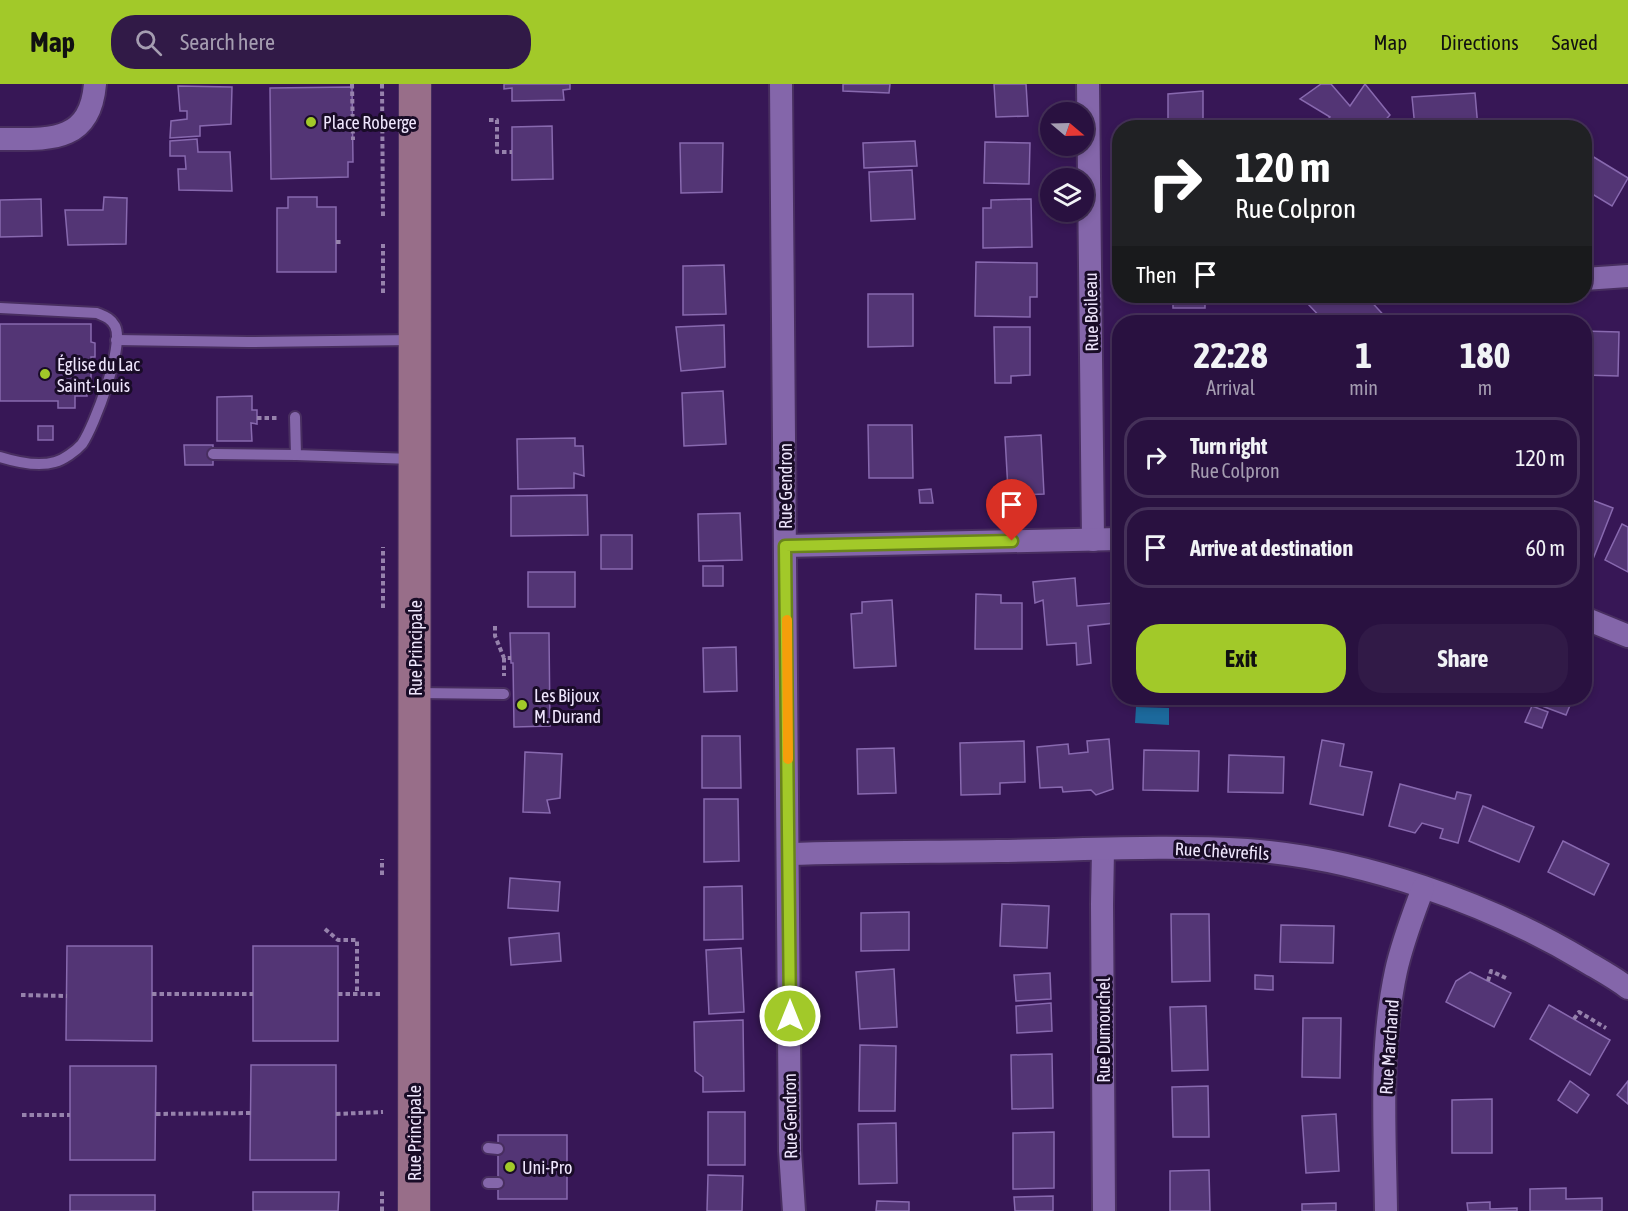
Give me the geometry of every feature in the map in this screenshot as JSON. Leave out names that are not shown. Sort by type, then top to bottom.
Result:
[{"type":"street","points":[[0,139],[60,137],[74,130],[92,106],[95,84]]},
{"type":"street","name":"Rue Principale","points":[[414,1211],[415,84]]},
{"type":"street","name":"Rue Gendron","points":[[781,84],[790,1151],[794,1211]]},
{"type":"street","name":"Rue Boileau","points":[[1088,84],[1093,540]]},
{"type":"street","points":[[1592,278],[1628,276]]},
{"type":"street","points":[[785,546],[1112,539]]},
{"type":"street","points":[[1592,621],[1628,636]]},
{"type":"street","name":"Rue Chèvrefils","points":[[789,854],[1217,849],[1276,854],[1352,867],[1460,900],[1518,925],[1567,950],[1628,988]]},
{"type":"street","name":"Rue Dumouchel","points":[[1103,850],[1104,1211]]},
{"type":"street","name":"Rue Marchand","points":[[1386,1211],[1384,1095],[1388,1023],[1396,971],[1410,922],[1423,888]]},
{"type":"lane","points":[[0,308],[97,312],[108,318],[116,327],[113,365],[94,421],[81,446],[55,462],[30,463],[0,457]]},
{"type":"lane","points":[[116,340],[248,342],[415,340]]},
{"type":"lane","points":[[295,417],[296,455]]},
{"type":"lane","points":[[213,454],[415,459]]},
{"type":"lane","points":[[415,693],[504,694]]},
{"type":"path","points":[[352,84],[353,140]]},
{"type":"path","points":[[382,84],[383,228]]},
{"type":"path","points":[[489,120],[498,120],[497,152],[512,152]]},
{"type":"path","points":[[336,242],[343,242]]},
{"type":"path","points":[[382,267],[383,290]]},
{"type":"path","name":"Rue Principale","points":[[382,566],[383,614]]},
{"type":"path","points":[[495,626],[495,636],[504,658],[511,658]]},
{"type":"path","points":[[325,929],[338,940],[357,940],[357,994]]},
{"type":"path","points":[[1488,981],[1491,971],[1508,979]]},
{"type":"path","points":[[152,994],[253,994]]},
{"type":"path","points":[[338,994],[384,994]]},
{"type":"path","points":[[21,995],[67,996]]},
{"type":"path","points":[[1574,1019],[1579,1012],[1606,1028]]},
{"type":"path","points":[[336,1114],[383,1112]]},
{"type":"path","points":[[156,1114],[251,1113]]},
{"type":"path","points":[[22,1115],[70,1115]]},
{"type":"water","points":[[1136,707],[1169,708],[1169,725],[1135,723]]},
{"type":"building","points":[[504,84],[570,84],[570,89],[563,90],[564,100],[512,101],[512,88],[504,89]]},
{"type":"building","points":[[843,84],[890,84],[889,93],[843,91]]},
{"type":"building","points":[[994,84],[1026,84],[1028,116],[996,117]]},
{"type":"building","points":[[1321,84],[1331,84],[1350,106],[1365,84],[1390,115],[1385,120],[1327,120],[1330,117],[1300,99]]},
{"type":"building","points":[[178,86],[232,87],[231,124],[200,126],[200,136],[170,138],[171,121],[187,119],[187,111],[180,111]]},
{"type":"building","name":"Place Roberge","points":[[352,87],[353,162],[348,162],[348,177],[271,179],[270,88]]},
{"type":"building","points":[[1203,91],[1203,120],[1168,120],[1168,94]]},
{"type":"building","points":[[1475,93],[1477,120],[1414,120],[1412,97]]},
{"type":"building","points":[[552,126],[553,179],[512,180],[512,127]]},
{"type":"building","points":[[197,139],[198,152],[230,152],[232,191],[179,190],[178,169],[186,169],[185,156],[170,156],[170,141]]},
{"type":"building","points":[[915,141],[917,166],[864,168],[863,143]]},
{"type":"building","points":[[985,142],[1030,143],[1029,184],[984,183]]},
{"type":"building","points":[[680,143],[723,143],[722,192],[681,193]]},
{"type":"building","points":[[1592,156],[1628,178],[1612,206],[1592,194]]},
{"type":"building","points":[[912,170],[915,219],[871,221],[869,172]]},
{"type":"building","points":[[104,197],[127,198],[126,244],[68,245],[65,210],[103,210]]},
{"type":"building","points":[[288,197],[317,197],[317,207],[336,207],[336,272],[277,272],[277,208],[288,208]]},
{"type":"building","points":[[41,199],[42,236],[0,237],[0,200]]},
{"type":"building","points":[[1031,199],[1032,247],[983,248],[983,208],[991,208],[991,200]]},
{"type":"building","points":[[976,262],[1037,263],[1037,297],[1030,297],[1030,317],[975,316]]},
{"type":"building","points":[[724,265],[726,314],[683,315],[683,266]]},
{"type":"building","points":[[868,294],[913,294],[913,346],[868,347]]},
{"type":"building","points":[[1173,303],[1205,303],[1205,308],[1173,308]]},
{"type":"building","points":[[1372,303],[1384,315],[1318,315],[1308,304]]},
{"type":"building","name":"Église du Lac Saint-Louis","points":[[0,324],[91,324],[91,342],[95,343],[95,357],[91,357],[91,391],[87,391],[87,396],[75,396],[75,408],[58,408],[58,401],[0,401]]},
{"type":"building","points":[[724,325],[725,367],[681,371],[676,327]]},
{"type":"building","points":[[994,327],[1030,327],[1030,375],[1011,376],[1011,383],[995,383]]},
{"type":"building","points":[[1592,331],[1619,332],[1618,376],[1592,375]]},
{"type":"building","points":[[723,391],[726,444],[684,446],[682,393]]},
{"type":"building","points":[[252,396],[252,410],[257,410],[257,424],[251,423],[252,441],[217,441],[217,397]]},
{"type":"building","points":[[868,425],[912,425],[913,478],[869,478]]},
{"type":"building","points":[[38,426],[53,426],[53,440],[38,440]]},
{"type":"building","points":[[1041,435],[1044,494],[1020,495],[1020,489],[1008,490],[1005,437]]},
{"type":"building","points":[[575,438],[575,446],[583,446],[584,476],[574,473],[574,488],[518,489],[517,439]]},
{"type":"building","points":[[184,445],[213,445],[213,465],[185,465]]},
{"type":"building","points":[[931,489],[933,503],[920,503],[919,490]]},
{"type":"building","points":[[587,495],[588,535],[511,536],[511,496]]},
{"type":"building","points":[[1592,500],[1613,508],[1592,559]]},
{"type":"building","points":[[740,513],[742,560],[699,561],[698,514]]},
{"type":"building","points":[[1622,524],[1628,527],[1628,572],[1605,560]]},
{"type":"building","points":[[601,535],[632,535],[632,569],[601,569]]},
{"type":"building","points":[[703,566],[723,566],[723,586],[703,586]]},
{"type":"building","points":[[528,572],[575,572],[575,607],[528,607]]},
{"type":"building","points":[[1075,578],[1077,606],[1112,603],[1112,623],[1088,626],[1091,663],[1077,665],[1076,643],[1047,645],[1043,600],[1035,603],[1033,582]]},
{"type":"building","points":[[976,594],[1001,595],[1001,603],[1022,603],[1022,649],[975,649]]},
{"type":"building","points":[[892,600],[896,666],[854,668],[851,614],[862,613],[862,602]]},
{"type":"building","points":[[510,633],[549,633],[550,726],[514,727]]},
{"type":"building","points":[[736,647],[737,691],[704,692],[703,648]]},
{"type":"building","points":[[1539,705],[1570,705],[1566,715]]},
{"type":"building","points":[[1532,706],[1548,712],[1542,728],[1525,722]]},
{"type":"building","points":[[702,736],[740,736],[741,788],[702,788]]},
{"type":"building","points":[[1109,739],[1113,789],[1096,795],[1091,790],[1063,792],[1062,787],[1040,788],[1037,747],[1068,744],[1069,754],[1088,752],[1087,741]]},
{"type":"building","points":[[1322,740],[1344,744],[1340,766],[1372,772],[1363,815],[1310,804]]},
{"type":"building","points":[[1024,741],[1025,782],[1000,783],[1000,794],[961,795],[960,743]]},
{"type":"building","points":[[894,748],[896,793],[858,794],[857,749]]},
{"type":"building","points":[[1144,750],[1199,751],[1198,791],[1143,790]]},
{"type":"building","points":[[525,752],[562,754],[560,798],[547,800],[550,813],[523,812]]},
{"type":"building","points":[[1229,755],[1284,757],[1283,793],[1228,792]]},
{"type":"building","points":[[1400,784],[1455,799],[1457,792],[1471,795],[1458,843],[1440,838],[1443,829],[1422,823],[1415,833],[1389,826]]},
{"type":"building","points":[[704,799],[738,799],[739,861],[704,862]]},
{"type":"building","points":[[1483,806],[1534,827],[1519,862],[1469,841]]},
{"type":"building","points":[[1563,841],[1609,864],[1594,895],[1548,872]]},
{"type":"building","points":[[510,878],[560,882],[558,911],[508,908]]},
{"type":"building","points":[[742,886],[743,939],[704,940],[704,887]]},
{"type":"building","points":[[1002,904],[1049,906],[1047,948],[1000,946]]},
{"type":"building","points":[[909,912],[909,950],[861,951],[861,913]]},
{"type":"building","points":[[1171,914],[1209,914],[1210,981],[1172,982]]},
{"type":"building","points":[[1281,925],[1334,926],[1333,963],[1280,962]]},
{"type":"building","points":[[559,933],[561,961],[511,965],[509,938]]},
{"type":"building","points":[[67,946],[152,946],[152,1041],[66,1040]]},
{"type":"building","points":[[253,946],[338,946],[338,1041],[253,1041]]},
{"type":"building","points":[[741,948],[744,1012],[709,1014],[706,950]]},
{"type":"building","points":[[894,969],[897,1027],[860,1029],[856,972]]},
{"type":"building","points":[[1470,972],[1511,993],[1494,1027],[1446,1002],[1456,981]]},
{"type":"building","points":[[1050,973],[1051,999],[1016,1001],[1014,975]]},
{"type":"building","points":[[1255,975],[1273,976],[1273,990],[1255,989]]},
{"type":"building","points":[[1051,1003],[1052,1031],[1017,1033],[1016,1006]]},
{"type":"building","points":[[1549,1005],[1610,1040],[1590,1075],[1530,1039]]},
{"type":"building","points":[[1206,1006],[1208,1070],[1172,1071],[1170,1007]]},
{"type":"building","points":[[1303,1018],[1341,1018],[1340,1078],[1302,1077]]},
{"type":"building","points":[[743,1020],[744,1091],[703,1092],[703,1077],[695,1071],[694,1022]]},
{"type":"building","points":[[860,1045],[896,1046],[895,1111],[859,1111]]},
{"type":"building","points":[[1052,1054],[1053,1108],[1012,1109],[1011,1055]]},
{"type":"building","points":[[251,1065],[336,1065],[336,1160],[250,1160]]},
{"type":"building","points":[[70,1066],[156,1066],[155,1160],[70,1160]]},
{"type":"building","points":[[1570,1081],[1589,1095],[1577,1113],[1558,1100]]},
{"type":"building","points":[[1628,1081],[1628,1104],[1617,1095]]},
{"type":"building","points":[[1208,1086],[1209,1137],[1173,1137],[1172,1087]]},
{"type":"building","points":[[1492,1099],[1492,1153],[1452,1153],[1452,1100]]},
{"type":"building","points":[[708,1112],[745,1112],[745,1165],[708,1165]]},
{"type":"building","points":[[1336,1114],[1339,1171],[1306,1173],[1302,1116]]},
{"type":"building","points":[[896,1123],[897,1183],[859,1184],[858,1124]]},
{"type":"building","points":[[1054,1132],[1054,1188],[1013,1189],[1013,1133]]},
{"type":"building","points":[[498,1135],[567,1135],[567,1199],[498,1199]]},
{"type":"building","points":[[1209,1170],[1210,1211],[1170,1211],[1170,1171]]},
{"type":"building","points":[[708,1175],[743,1176],[742,1211],[707,1211]]},
{"type":"building","points":[[1566,1188],[1566,1199],[1602,1198],[1602,1211],[1530,1211],[1530,1189]]},
{"type":"building","points":[[253,1192],[339,1192],[338,1211],[253,1211]]},
{"type":"building","points":[[70,1195],[155,1195],[155,1211],[70,1211]]},
{"type":"building","points":[[1053,1196],[1053,1211],[1015,1211],[1014,1197]]},
{"type":"building","points":[[877,1201],[909,1202],[909,1211],[876,1211]]},
{"type":"building","points":[[1490,1202],[1490,1209],[1517,1208],[1517,1211],[1468,1211],[1467,1203]]},
{"type":"building","points":[[1336,1203],[1336,1211],[1302,1211],[1302,1204]]},
{"type":"slow traffic","points":[[787,620],[788,759]]},
{"type":"place","name":"Place Roberge","points":[[311,122]]},
{"type":"place","name":"Église du Lac Saint-Louis","points":[[45,374]]},
{"type":"place","name":"Les Bijoux M. Durand","points":[[522,705]]},
{"type":"place","name":"Uni-Pro","points":[[510,1167]]},
{"type":"route","points":[[790,1016],[785,546],[1012,541]]}]
